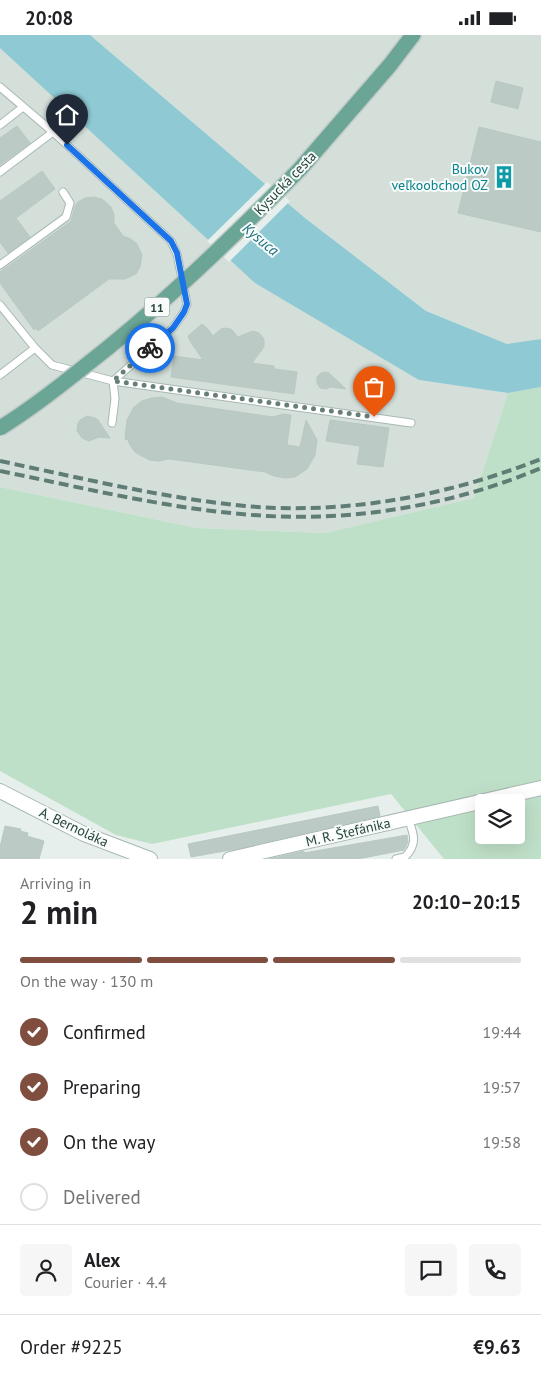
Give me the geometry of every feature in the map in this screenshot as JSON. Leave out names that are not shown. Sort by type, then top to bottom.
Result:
[{"type":"main road","name":"Kysucká cesta","points":[[0,428],[110,347],[199,269],[300,169],[390,65],[412,35]]},
{"type":"street","name":"M. R. Štefánika","points":[[230,859],[541,788]]},
{"type":"street","name":"A. Bernoláka","points":[[0,791],[84,834],[150,859]]},
{"type":"lane","points":[[0,87],[53,132],[171,241],[177,253],[187,304],[184,312],[173,328],[113,381]]},
{"type":"lane","points":[[0,125],[23,107]]},
{"type":"lane","points":[[0,173],[53,132]]},
{"type":"lane","points":[[0,265],[66,217],[70,203],[64,191]]},
{"type":"lane","points":[[0,305],[34,347],[52,365],[113,381],[411,423]]},
{"type":"lane","points":[[0,375],[34,347]]},
{"type":"lane","points":[[112,423],[115,399],[113,381]]},
{"type":"lane","name":"M. R. Štefánika","points":[[396,859],[405,857],[414,846],[413,832],[408,818]]},
{"type":"shaded area","points":[[90,35],[541,35],[541,339],[507,344],[426,311],[305,218]]},
{"type":"shaded area","points":[[0,48],[419,380],[508,393],[474,498],[325,533],[197,528],[0,487]]},
{"type":"green space","points":[[541,387],[541,859],[444,859],[391,794],[152,844],[116,835],[0,771],[0,487],[197,528],[325,533],[474,498],[508,393]]},
{"type":"water","name":"Kysuca","points":[[0,35],[90,35],[305,218],[426,311],[507,344],[541,339],[541,387],[508,393],[419,380],[255,283],[0,48]]},
{"type":"pier","points":[[267,182],[290,201],[229,262],[207,241]]},
{"type":"building","points":[[496,81],[523,88],[518,109],[491,102]]},
{"type":"building","points":[[17,126],[30,143],[0,165],[0,138]]},
{"type":"building","name":"Bukov veľkoobchod OZ","points":[[479,127],[541,142],[541,232],[458,213]]},
{"type":"building","points":[[42,171],[55,189],[16,218],[30,237],[8,253],[0,242],[0,201]]},
{"type":"building","points":[[94,197],[102,199],[111,207],[114,223],[123,236],[137,244],[142,255],[140,267],[136,274],[125,279],[109,279],[38,331],[36,328],[34,330],[0,283],[0,272],[71,221],[78,202],[85,198]]},
{"type":"building","points":[[202,324],[213,336],[224,328],[231,329],[238,337],[253,331],[259,333],[264,339],[264,347],[252,363],[274,366],[274,369],[297,372],[294,394],[171,377],[174,356],[203,360],[188,336]]},
{"type":"building","points":[[326,372],[346,389],[320,388],[317,383],[317,377],[321,373]]},
{"type":"building","points":[[162,397],[177,403],[273,417],[283,414],[291,415],[287,445],[300,447],[306,420],[317,440],[315,455],[307,469],[295,477],[285,478],[265,472],[169,459],[149,460],[135,452],[128,440],[125,439],[127,420],[134,407],[142,401]]},
{"type":"building","points":[[87,416],[98,420],[110,438],[99,437],[89,441],[82,438],[77,431],[78,423]]},
{"type":"building","points":[[330,420],[389,428],[383,467],[357,464],[360,446],[326,441]]},
{"type":"building","points":[[378,806],[380,816],[236,849],[191,857],[188,844]]},
{"type":"building","points":[[5,826],[21,829],[20,831],[28,833],[27,836],[44,841],[39,859],[0,859],[0,847]]},
{"type":"building","points":[[407,835],[408,842],[404,850],[363,858],[269,859],[304,851],[304,853]]},
{"type":"railway","points":[[0,461],[184,498],[245,506],[321,508],[396,500],[433,493],[505,472],[541,459]]},
{"type":"railway","points":[[0,471],[167,504],[234,513],[303,517],[372,513],[442,500],[509,481],[541,468]]},
{"type":"way so far","points":[[150,348],[113,381],[374,417]]},
{"type":"place","name":"Bukov veľkoobchod OZ","points":[[504,177]]},
{"type":"route","points":[[67,145],[171,241],[177,253],[187,304],[173,328],[150,348]]}]
